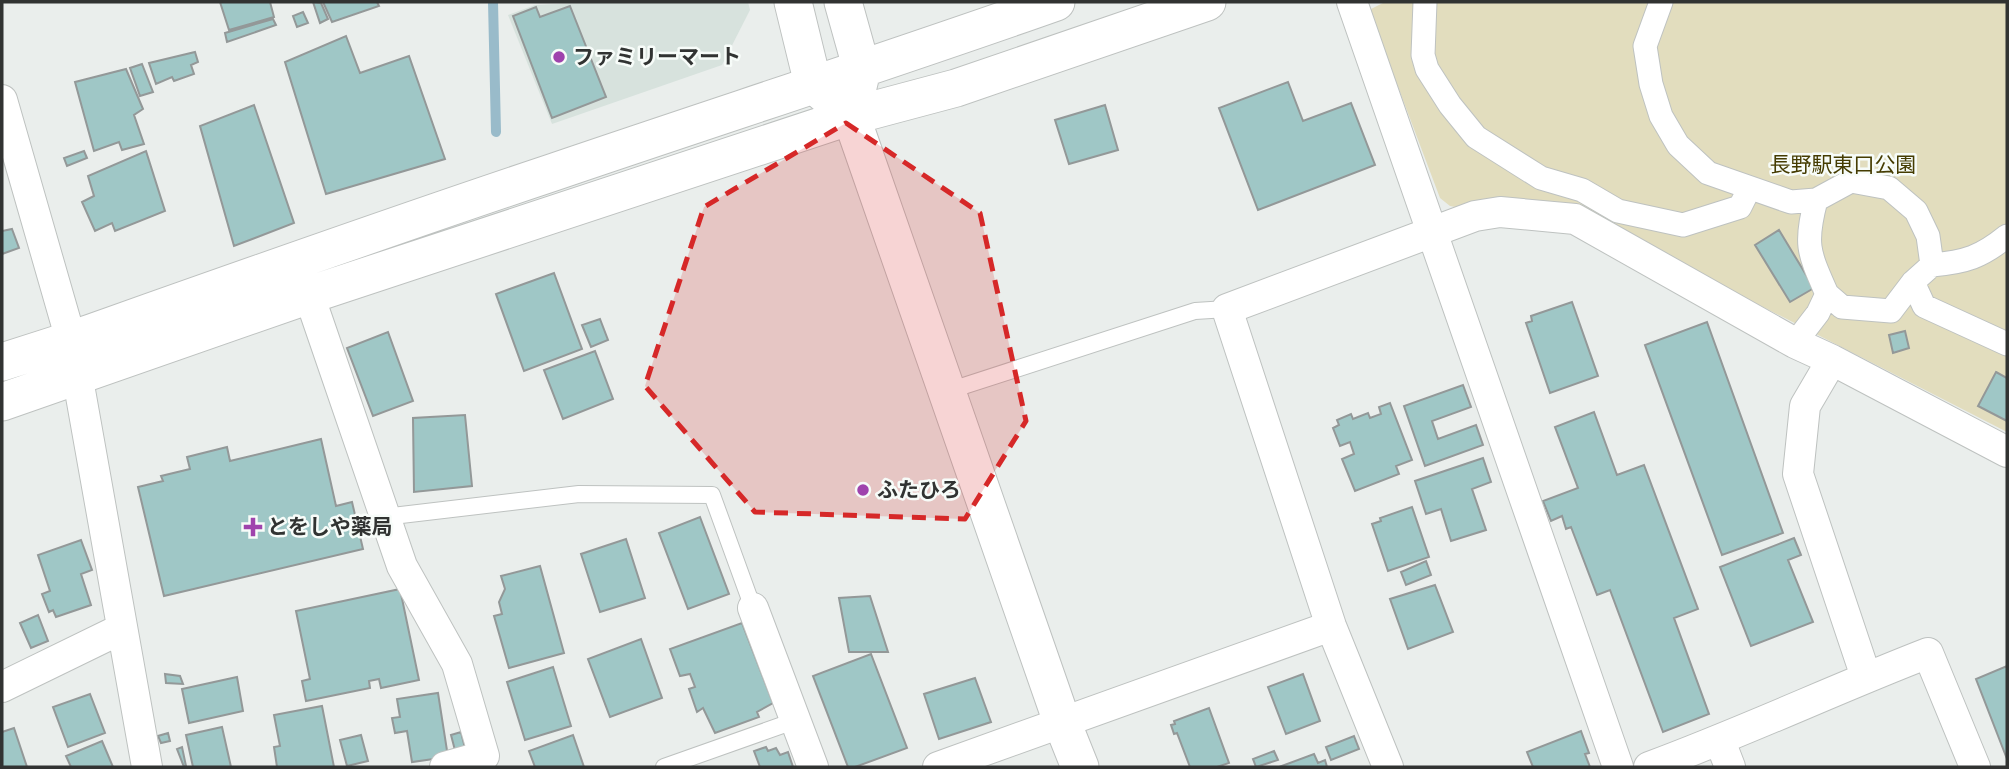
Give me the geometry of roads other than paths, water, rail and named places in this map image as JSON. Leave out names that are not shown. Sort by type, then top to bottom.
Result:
[{"type":"street","points":[[793,2],[813,84],[851,117],[1080,767]]},
{"type":"street","points":[[843,2],[862,70],[851,117]]},
{"type":"street","points":[[2,402],[74,358],[541,176],[862,70],[1056,2]]},
{"type":"street","points":[[2,362],[74,358],[309,295],[851,117],[956,88],[1207,2]]},
{"type":"street","points":[[1352,2],[1618,767]]},
{"type":"street","points":[[1425,2],[1423,55],[1427,69],[1450,105],[1476,136],[1541,178],[1582,190],[1618,211],[1683,225],[1740,206],[1749,189]]},
{"type":"street","points":[[1661,2],[1645,46],[1651,84],[1661,116],[1678,145],[1708,173],[1791,202],[1816,200],[1852,181],[1889,188],[1916,211],[1928,236],[1932,265]]},
{"type":"street","points":[[4,119],[74,358],[147,767]]},
{"type":"street","points":[[1816,200],[1809,226],[1810,256],[1827,294],[1842,307],[1891,311],[1913,282],[1932,265],[1962,262],[1994,247],[2007,236]]},
{"type":"street","points":[[1388,767],[1331,626],[1227,309],[1475,216],[1500,212],[1575,219],[1795,343],[2007,452]]},
{"type":"street","points":[[1913,282],[1924,306],[2007,344]]},
{"type":"street","points":[[1795,343],[1818,313],[1827,294]]},
{"type":"street","points":[[309,295],[402,566],[457,664],[484,756],[445,767]]},
{"type":"street","points":[[1832,360],[1805,406],[1798,474],[1866,677]]},
{"type":"street","points":[[753,608],[813,767]]},
{"type":"street","points":[[938,767],[1331,626]]},
{"type":"street","points":[[2,687],[121,629]]},
{"type":"street","points":[[1650,767],[1725,754],[1866,677],[1928,653],[1975,767]]},
{"type":"lane","points":[[948,391],[1195,310],[1227,309]]},
{"type":"lane","points":[[384,517],[579,494],[712,495],[753,608]]},
{"type":"lane","points":[[664,767],[794,721]]},
{"type":"waterway","points":[[493,2],[496,132]]},
{"type":"place","name":"ファミリーマート","points":[[559,57]]},
{"type":"place","name":"ふたひろ","points":[[863,490]]},
{"type":"place","name":"とをしや薬局","points":[[253,527]]},
{"type":"park label","name":"長野駅東口公園","points":[[1843,165]]}]
